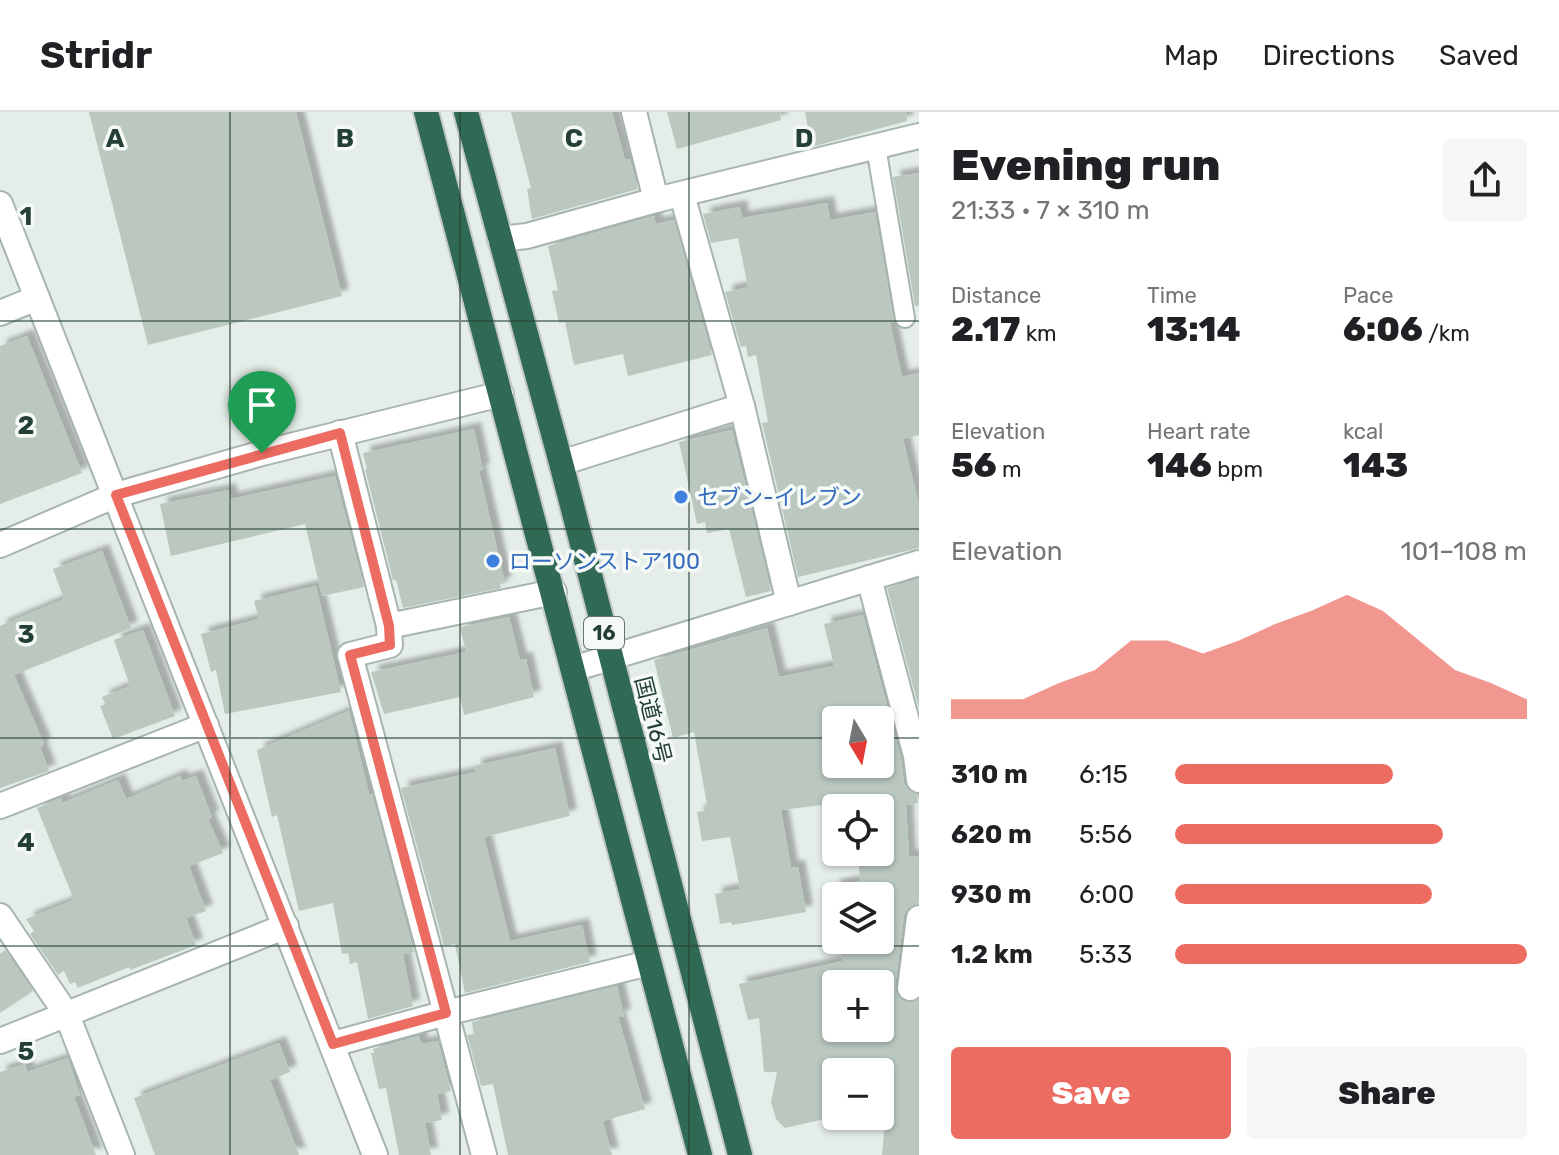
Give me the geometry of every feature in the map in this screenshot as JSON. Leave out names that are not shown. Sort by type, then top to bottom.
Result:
[{"type":"highway","name":"16","points":[[426,112],[700,1155]]},
{"type":"highway","name":"国道16号","points":[[466,112],[561,463],[740,1155]]},
{"type":"street","points":[[634,112],[656,200]]},
{"type":"street","points":[[500,239],[527,236],[656,200],[919,136]]},
{"type":"street","points":[[682,195],[742,406],[789,603]]},
{"type":"street","points":[[0,204],[375,1155]]},
{"type":"street","points":[[0,313],[37,298]]},
{"type":"street","points":[[0,545],[116,495],[340,433],[501,394]]},
{"type":"street","points":[[561,463],[742,406]]},
{"type":"street","points":[[340,433],[389,626],[390,645],[350,655],[484,1155]]},
{"type":"street","points":[[573,669],[919,563]]},
{"type":"street","points":[[869,578],[916,756],[919,780]]},
{"type":"street","points":[[389,626],[554,592]]},
{"type":"street","points":[[0,806],[206,725]]},
{"type":"street","points":[[0,916],[67,1015],[122,1155]]},
{"type":"street","points":[[910,988],[919,918]]},
{"type":"street","points":[[0,1041],[286,926]]},
{"type":"street","points":[[333,1044],[649,963]]},
{"type":"lane","points":[[876,147],[905,318]]},
{"type":"building","points":[[89,112],[296,112],[342,296],[148,345]]},
{"type":"building","points":[[511,112],[612,112],[625,160],[630,159],[638,189],[532,219],[527,189],[531,188]]},
{"type":"building","points":[[667,112],[780,112],[781,120],[677,149]]},
{"type":"building","points":[[805,112],[906,112],[907,121],[811,147]]},
{"type":"building","points":[[919,173],[919,306],[915,306],[893,177]]},
{"type":"building","points":[[827,203],[830,220],[875,212],[894,322],[890,323],[902,377],[919,373],[919,435],[903,439],[919,506],[919,548],[798,577],[762,423],[768,422],[756,355],[748,357],[746,346],[741,347],[725,292],[748,287],[738,238],[711,243],[703,214],[740,207],[742,218]]},
{"type":"building","points":[[654,216],[656,224],[674,220],[712,355],[628,376],[623,354],[574,365],[565,322],[559,323],[552,291],[558,290],[548,246]]},
{"type":"building","points":[[27,336],[82,473],[0,504],[0,346]]},
{"type":"building","points":[[474,429],[483,471],[479,471],[505,583],[500,584],[501,588],[403,608],[396,580],[393,580],[363,453]]},
{"type":"building","points":[[732,430],[771,591],[746,597],[729,529],[707,533],[705,522],[697,524],[679,442]]},
{"type":"building","points":[[335,476],[364,587],[322,596],[305,524],[171,556],[160,504],[229,490],[231,499]]},
{"type":"building","points":[[102,551],[131,628],[14,675],[44,744],[40,747],[49,771],[0,788],[0,626],[64,599],[53,569]]},
{"type":"building","points":[[919,579],[919,709],[887,588]]},
{"type":"building","points":[[316,586],[341,692],[225,714],[216,670],[211,672],[201,634],[259,619],[254,601]]},
{"type":"building","points":[[863,615],[887,706],[822,706],[822,778],[894,778],[894,732],[904,783],[908,790],[917,794],[918,803],[906,805],[909,856],[919,857],[919,903],[908,908],[904,915],[895,987],[902,1000],[909,1003],[919,999],[919,1155],[882,1155],[884,1130],[894,1130],[894,1058],[822,1058],[822,1120],[785,1128],[776,1119],[771,1102],[777,1072],[764,1072],[759,1018],[748,1020],[739,984],[843,961],[842,954],[894,954],[894,882],[855,882],[860,881],[859,866],[894,866],[894,794],[822,794],[822,805],[781,810],[791,868],[798,867],[806,912],[732,925],[731,922],[720,924],[715,894],[740,889],[730,837],[702,841],[697,812],[708,810],[694,732],[673,738],[654,660],[767,628],[779,677],[834,666],[824,624]]},
{"type":"building","points":[[509,617],[520,660],[526,659],[534,697],[464,715],[460,697],[384,714],[371,672],[466,652],[460,627]]},
{"type":"building","points":[[143,630],[175,716],[113,739],[100,706],[105,704],[102,697],[130,686],[114,640]]},
{"type":"building","points":[[349,711],[414,952],[403,954],[413,1006],[368,1019],[357,962],[350,964],[348,953],[342,954],[333,903],[299,911],[277,815],[272,817],[257,750]]},
{"type":"building","points":[[555,748],[570,816],[484,837],[510,941],[582,925],[590,962],[465,993],[455,944],[444,946],[401,788],[476,772],[474,766]]},
{"type":"building","points":[[180,776],[182,781],[196,776],[212,817],[208,819],[223,853],[189,866],[206,911],[186,918],[196,945],[78,988],[75,982],[70,984],[64,971],[58,975],[30,934],[34,931],[26,919],[74,900],[37,808],[61,798],[62,803],[118,780],[126,799]]},
{"type":"building","points":[[5,950],[33,991],[0,1013],[0,954]]},
{"type":"building","points":[[617,986],[624,1016],[618,1017],[645,1109],[603,1121],[612,1155],[508,1155],[493,1084],[481,1086],[467,1035],[474,1034],[472,1022]]},
{"type":"building","points":[[419,1036],[421,1044],[438,1041],[451,1091],[437,1094],[442,1120],[425,1123],[431,1155],[399,1155],[386,1088],[379,1089],[371,1053],[374,1053],[373,1049]]},
{"type":"building","points":[[279,1043],[290,1072],[270,1080],[299,1155],[155,1155],[134,1098]]},
{"type":"building","points":[[68,1058],[80,1095],[74,1097],[96,1155],[0,1155],[0,1072],[25,1064],[27,1072]]},
{"type":"place","name":"セブン-イレブン","points":[[681,497]]},
{"type":"place","name":"ローソンストア100","points":[[493,561]]},
{"type":"route","points":[[340,433],[389,626],[390,645],[350,655],[446,1013],[333,1044],[116,495],[262,453],[340,433]]}]
